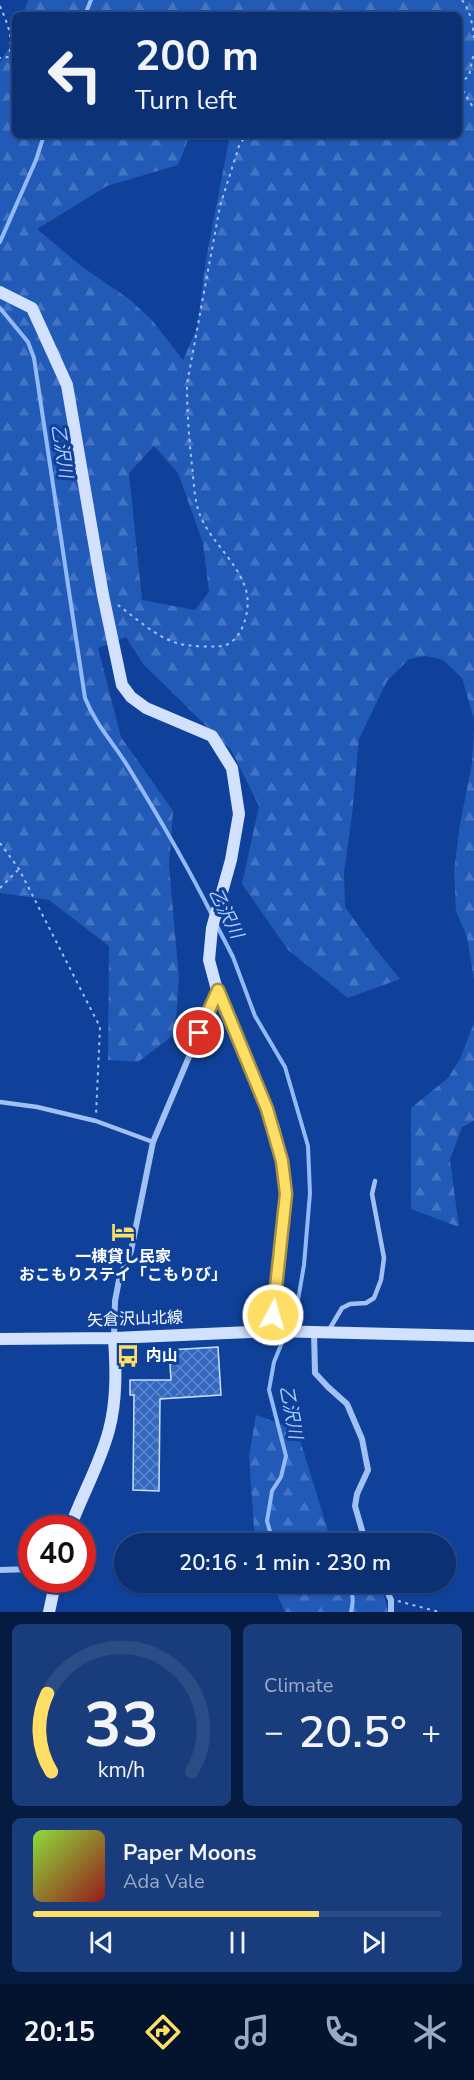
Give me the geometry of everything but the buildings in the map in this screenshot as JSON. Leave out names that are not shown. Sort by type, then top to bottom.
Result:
[{"type":"street","points":[[0,292],[32,308],[67,385],[103,595],[120,678],[132,697],[146,708],[212,736],[232,768],[238,814],[231,860],[212,928],[209,960],[218,990],[267,1109],[282,1161],[286,1194],[272,1331]]},
{"type":"street","points":[[75,1515],[110,1428],[115,1396],[115,1301],[119,1280],[131,1251],[153,1142],[218,990]]},
{"type":"street","name":"矢倉沢山北線","points":[[0,1339],[114,1338],[272,1331],[314,1332]]},
{"type":"street","points":[[363,1533],[355,1506],[357,1494],[368,1470],[362,1439],[347,1404],[315,1373],[314,1332],[474,1336]]},
{"type":"street","points":[[0,1570],[18,1569]]},
{"type":"street","points":[[49,1612],[54,1593]]},
{"type":"street","points":[[388,1593],[392,1600],[391,1612]]},
{"type":"lane","points":[[0,1102],[37,1107],[96,1121],[153,1142]]},
{"type":"lane","points":[[328,1332],[342,1308],[350,1304],[366,1303],[374,1298],[381,1280],[384,1258],[372,1194],[375,1181]]},
{"type":"path","points":[[462,0],[467,6],[474,40]]},
{"type":"path","points":[[0,6],[11,34],[12,47],[8,57],[0,58]]},
{"type":"path","points":[[462,82],[469,76],[474,52]]},
{"type":"path","points":[[462,89],[474,109]]},
{"type":"path","points":[[103,595],[157,633],[180,644],[221,646],[228,644],[241,632],[247,612],[247,596],[241,578],[200,517],[195,499],[187,411],[188,384],[220,206],[239,146],[244,138]]},
{"type":"path","points":[[0,843],[19,869],[100,1027],[96,1121]]},
{"type":"path","points":[[0,888],[19,869]]},
{"type":"path","points":[[392,1600],[439,1612]]},
{"type":"green space","points":[[28,0],[474,0],[474,719],[462,678],[443,660],[426,656],[409,659],[387,681],[359,739],[344,873],[345,907],[400,979],[348,998],[288,950],[242,884],[259,806],[231,750],[143,664],[126,637],[98,648],[121,737],[173,811],[169,865],[179,978],[175,1034],[138,1062],[108,1060],[109,946],[49,900],[0,893],[0,63],[12,42],[12,138],[189,138],[178,165],[107,186],[37,229],[81,266],[129,299],[152,320],[183,360],[197,328],[206,259],[229,138],[462,138],[462,12],[24,12]],"holes":[[[154,446],[178,473],[203,543],[209,592],[195,610],[142,600],[129,473]]]},
{"type":"green space","points":[[474,730],[474,980],[467,937],[456,911],[454,871],[460,824],[472,764]]},
{"type":"green space","points":[[474,1023],[474,1121],[462,1127],[450,1160],[459,1227],[411,1209],[411,1108],[448,1078],[460,1059]]},
{"type":"green space","points":[[256,1415],[297,1430],[328,1531],[333,1533],[254,1533],[249,1456]]},
{"type":"green space","points":[[276,1593],[383,1593],[388,1612],[285,1612]]},
{"type":"waterway","points":[[86,12],[91,0]]},
{"type":"waterway","points":[[0,242],[36,160],[43,138]]},
{"type":"waterway","name":"乙沢川","points":[[0,308],[28,342],[34,358],[85,698],[99,725],[127,765],[160,820],[212,915]]},
{"type":"waterway","name":"乙沢川","points":[[216,924],[233,957],[255,1016],[285,1067],[308,1146],[310,1193],[304,1265],[297,1306],[274,1362],[269,1390],[286,1456],[281,1477],[272,1491],[267,1521],[270,1533]]},
{"type":"waterway","name":"乙沢川","points":[[351,1593],[353,1603],[351,1612]]},
{"type":"place","name":"一棟貸し民家 おこもりステイ「こもりび」","points":[[123,1232]]},
{"type":"place","name":"内山","points":[[128,1356]]},
{"type":"route","points":[[199,1033],[218,990],[274,1128],[282,1161],[286,1194],[273,1315]]}]
